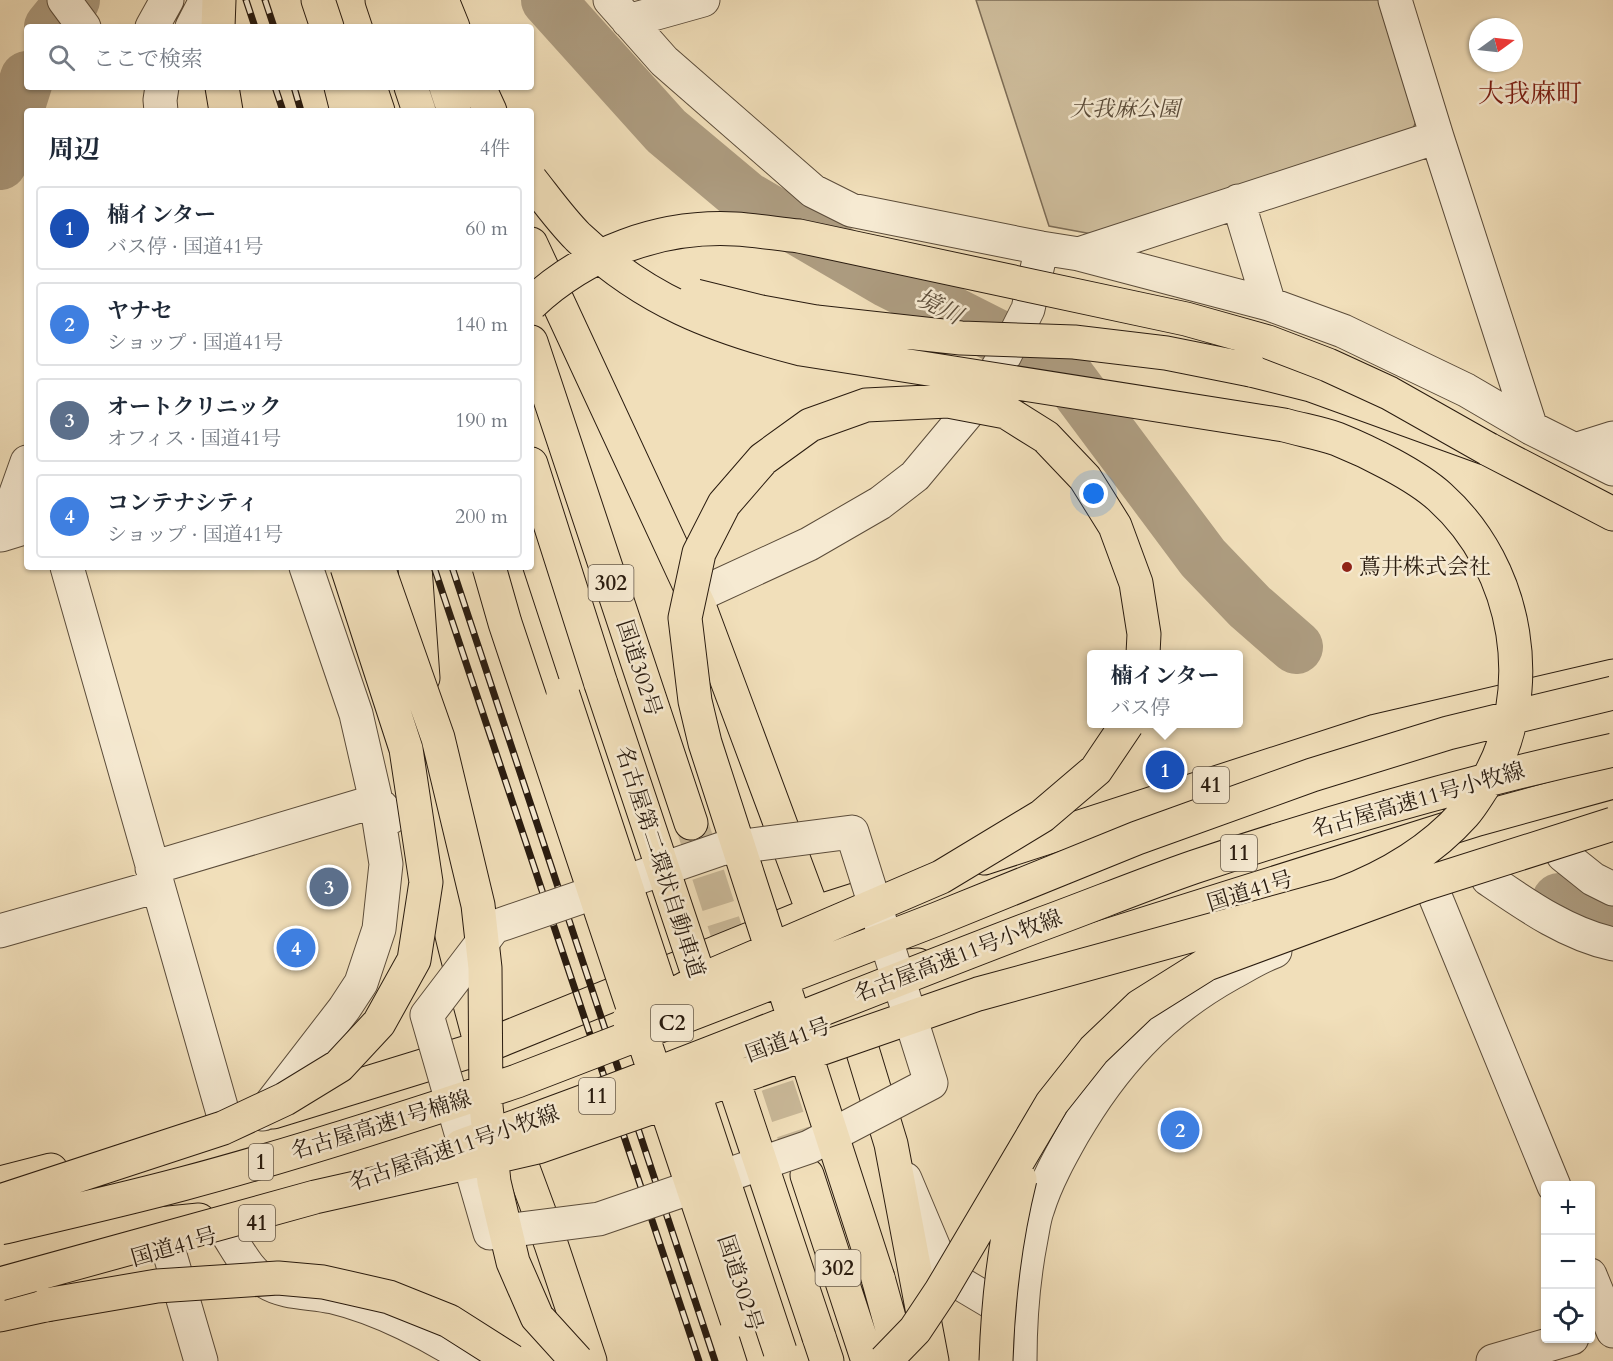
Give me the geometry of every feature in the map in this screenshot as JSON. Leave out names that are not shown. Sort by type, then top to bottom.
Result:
[{"type":"highway","points":[[218,24],[219,0]]},
{"type":"highway","points":[[382,0],[390,24]]},
{"type":"highway","points":[[416,0],[425,24]]},
{"type":"highway","points":[[427,0],[437,24]]},
{"type":"highway","points":[[442,0],[452,24]]},
{"type":"highway","points":[[222,90],[226,108]]},
{"type":"highway","points":[[342,90],[346,108]]},
{"type":"highway","points":[[348,90],[353,108]]},
{"type":"highway","points":[[371,90],[377,108]]},
{"type":"highway","points":[[412,90],[418,108]]},
{"type":"highway","points":[[461,95],[485,108]]},
{"type":"highway","points":[[0,1259],[129,1227],[307,1204],[538,1147],[978,994],[1339,895],[1366,885],[1421,853],[1466,813],[1493,770],[1504,744],[1516,684],[1514,635],[1498,579],[1473,534],[1439,496],[1415,479],[1337,440],[1284,425],[801,349],[755,338],[669,304],[621,274],[577,236],[534,184]]},
{"type":"highway","points":[[551,206],[580,233],[628,266],[668,286],[711,301],[816,321],[961,338],[1074,342],[1166,353],[1251,369],[1311,386],[1488,449]]},
{"type":"highway","points":[[534,301],[554,283],[586,263],[626,244],[694,230],[734,229],[799,236],[1186,319],[1268,342],[1328,365],[1389,393],[1488,449],[1613,514]]},
{"type":"highway","points":[[534,250],[694,597],[852,1016],[891,1144],[932,1361]]},
{"type":"highway","name":"国道302号","points":[[534,351],[691,824]]},
{"type":"highway","points":[[902,1361],[874,1267],[705,743],[695,702],[686,618],[699,553],[723,504],[763,459],[810,425],[866,405],[948,401],[1006,412],[1046,437],[1085,478],[1115,526],[1136,583],[1144,634],[1143,650]]},
{"type":"highway","name":"名古屋第二環状自動車道","points":[[534,473],[601,684],[827,1361]]},
{"type":"highway","points":[[0,1201],[223,1128],[285,1099],[339,1066],[379,1023],[414,960],[426,882],[406,749],[348,570]]},
{"type":"highway","points":[[379,570],[438,738],[478,905],[485,968],[488,1117],[494,1182],[513,1262],[537,1317],[577,1361]]},
{"type":"highway","points":[[415,570],[431,791],[440,869],[453,936],[481,1048],[504,1081],[507,1093],[524,1098],[538,1097],[880,969],[912,965],[1010,966]]},
{"type":"highway","points":[[490,570],[505,623],[752,1361]]},
{"type":"highway","points":[[505,570],[600,858]]},
{"type":"highway","name":"名古屋第二環状自動車道","points":[[523,570],[783,1361]]},
{"type":"highway","name":"41","points":[[0,1183],[262,1115],[481,1048],[814,914],[1376,731],[1613,676]]},
{"type":"highway","name":"名古屋高速11号小牧線","points":[[504,1081],[937,919],[1137,838],[1312,775],[1448,733],[1613,693]]},
{"type":"highway","points":[[504,1081],[701,980],[940,877],[1042,816],[1096,770],[1124,728]]},
{"type":"highway","name":"名古屋高速11号小牧線","points":[[307,1204],[539,1119],[875,987],[1192,868],[1375,810],[1545,765],[1613,750]]},
{"type":"highway","name":"国道41号","points":[[0,1296],[226,1232],[307,1204],[512,1142],[852,1016],[1478,819],[1613,782]]},
{"type":"highway","points":[[885,1361],[915,1330],[941,1291],[1052,1103],[1094,1050],[1140,1006],[1207,964],[1420,885],[1613,825]]},
{"type":"highway","points":[[504,1081],[512,1142],[551,1244],[590,1361]]},
{"type":"highway","name":"名古屋高速1号楠線","points":[[0,1228],[180,1185],[309,1148],[504,1081]]},
{"type":"highway","points":[[996,1361],[1000,1291],[1011,1217],[1028,1145]]},
{"type":"highway","name":"302","points":[[807,1175],[868,1361]]},
{"type":"highway","name":"1","points":[[0,1284],[307,1204]]},
{"type":"highway","name":"国道302号","points":[[715,1206],[765,1361]]},
{"type":"highway","points":[[0,1316],[46,1305],[157,1286],[278,1278],[323,1282],[389,1297],[449,1321],[512,1361]]},
{"type":"street","points":[[64,0],[82,24]]},
{"type":"street","points":[[154,24],[167,0]]},
{"type":"street","points":[[194,24],[206,0]]},
{"type":"street","points":[[619,10],[703,0]]},
{"type":"street","points":[[1395,0],[1531,428]]},
{"type":"street","points":[[619,10],[664,61],[813,191],[851,210],[1079,254],[1269,304],[1343,331],[1466,390],[1531,428],[1613,469]]},
{"type":"street","points":[[161,108],[162,90]]},
{"type":"street","points":[[1079,254],[1437,137]]},
{"type":"street","points":[[1238,201],[1269,304]]},
{"type":"street","points":[[694,597],[809,544],[879,503],[915,476],[981,397],[1005,355],[1028,309],[1041,248]]},
{"type":"street","points":[[1575,450],[1613,438]]},
{"type":"street","points":[[24,470],[1,535],[24,528]]},
{"type":"street","points":[[68,570],[226,1125]]},
{"type":"street","points":[[262,1115],[344,1009],[361,983],[379,929],[386,864],[376,801],[356,714],[307,570]]},
{"type":"street","points":[[340,666],[418,621]]},
{"type":"street","points":[[0,931],[376,801]]},
{"type":"street","points":[[376,801],[440,869]]},
{"type":"street","points":[[852,832],[931,1083],[809,1147],[599,1219],[490,1233],[427,1015],[494,927],[721,849],[852,832]]},
{"type":"street","points":[[1020,1361],[1020,1319],[1025,1269],[1037,1209],[1063,1151],[1090,1104],[1122,1061],[1166,1017],[1207,987],[1262,956],[1356,920],[1563,855],[1613,833]]},
{"type":"street","points":[[1563,855],[1593,879],[1613,889]]},
{"type":"street","points":[[1488,879],[1538,913],[1597,940],[1613,944]]},
{"type":"street","points":[[1436,896],[1552,1181]]},
{"type":"street","points":[[891,1144],[937,1256],[951,1278],[1020,1319]]},
{"type":"street","points":[[226,1232],[253,1271],[266,1283],[286,1289],[335,1297],[384,1314],[431,1337],[471,1361]]},
{"type":"street","points":[[168,1248],[201,1361]]},
{"type":"street","points":[[1594,1289],[1607,1329]]},
{"type":"street","points":[[1493,1361],[1555,1343]]},
{"type":"green space","name":"大我麻公園","points":[[976,0],[1379,0],[1417,119],[1412,131],[1092,234],[1049,226]]},
{"type":"waterway","points":[[53,24],[73,0]]},
{"type":"waterway","name":"境川","points":[[548,0],[666,131],[746,198],[888,281],[1062,369],[1203,558],[1250,607],[1296,647]]},
{"type":"waterway","points":[[0,163],[24,87]]},
{"type":"waterway","name":"境川","points":[[1559,900],[1613,920]]},
{"type":"tunnel","points":[[693,828],[740,973]]},
{"type":"tunnel","points":[[762,1039],[807,1175]]},
{"type":"railway","points":[[246,0],[254,24]]},
{"type":"railway","points":[[265,0],[273,24]]},
{"type":"railway","points":[[276,90],[282,108]]},
{"type":"railway","points":[[295,90],[300,108]]},
{"type":"railway","points":[[435,570],[699,1361]]},
{"type":"railway","points":[[453,570],[715,1361]]},
{"type":"place","name":"蔦井株式会社","points":[[1347,567]]},
{"type":"place","name":"楠インター","points":[[1165,770]]},
{"type":"place","name":"オートクリニック","points":[[329,887]]},
{"type":"place","name":"コンテナシティ","points":[[296,948]]},
{"type":"place","name":"ヤナセ","points":[[1180,1130]]},
{"type":"district","name":"大我麻町","points":[[1530,93]]}]
